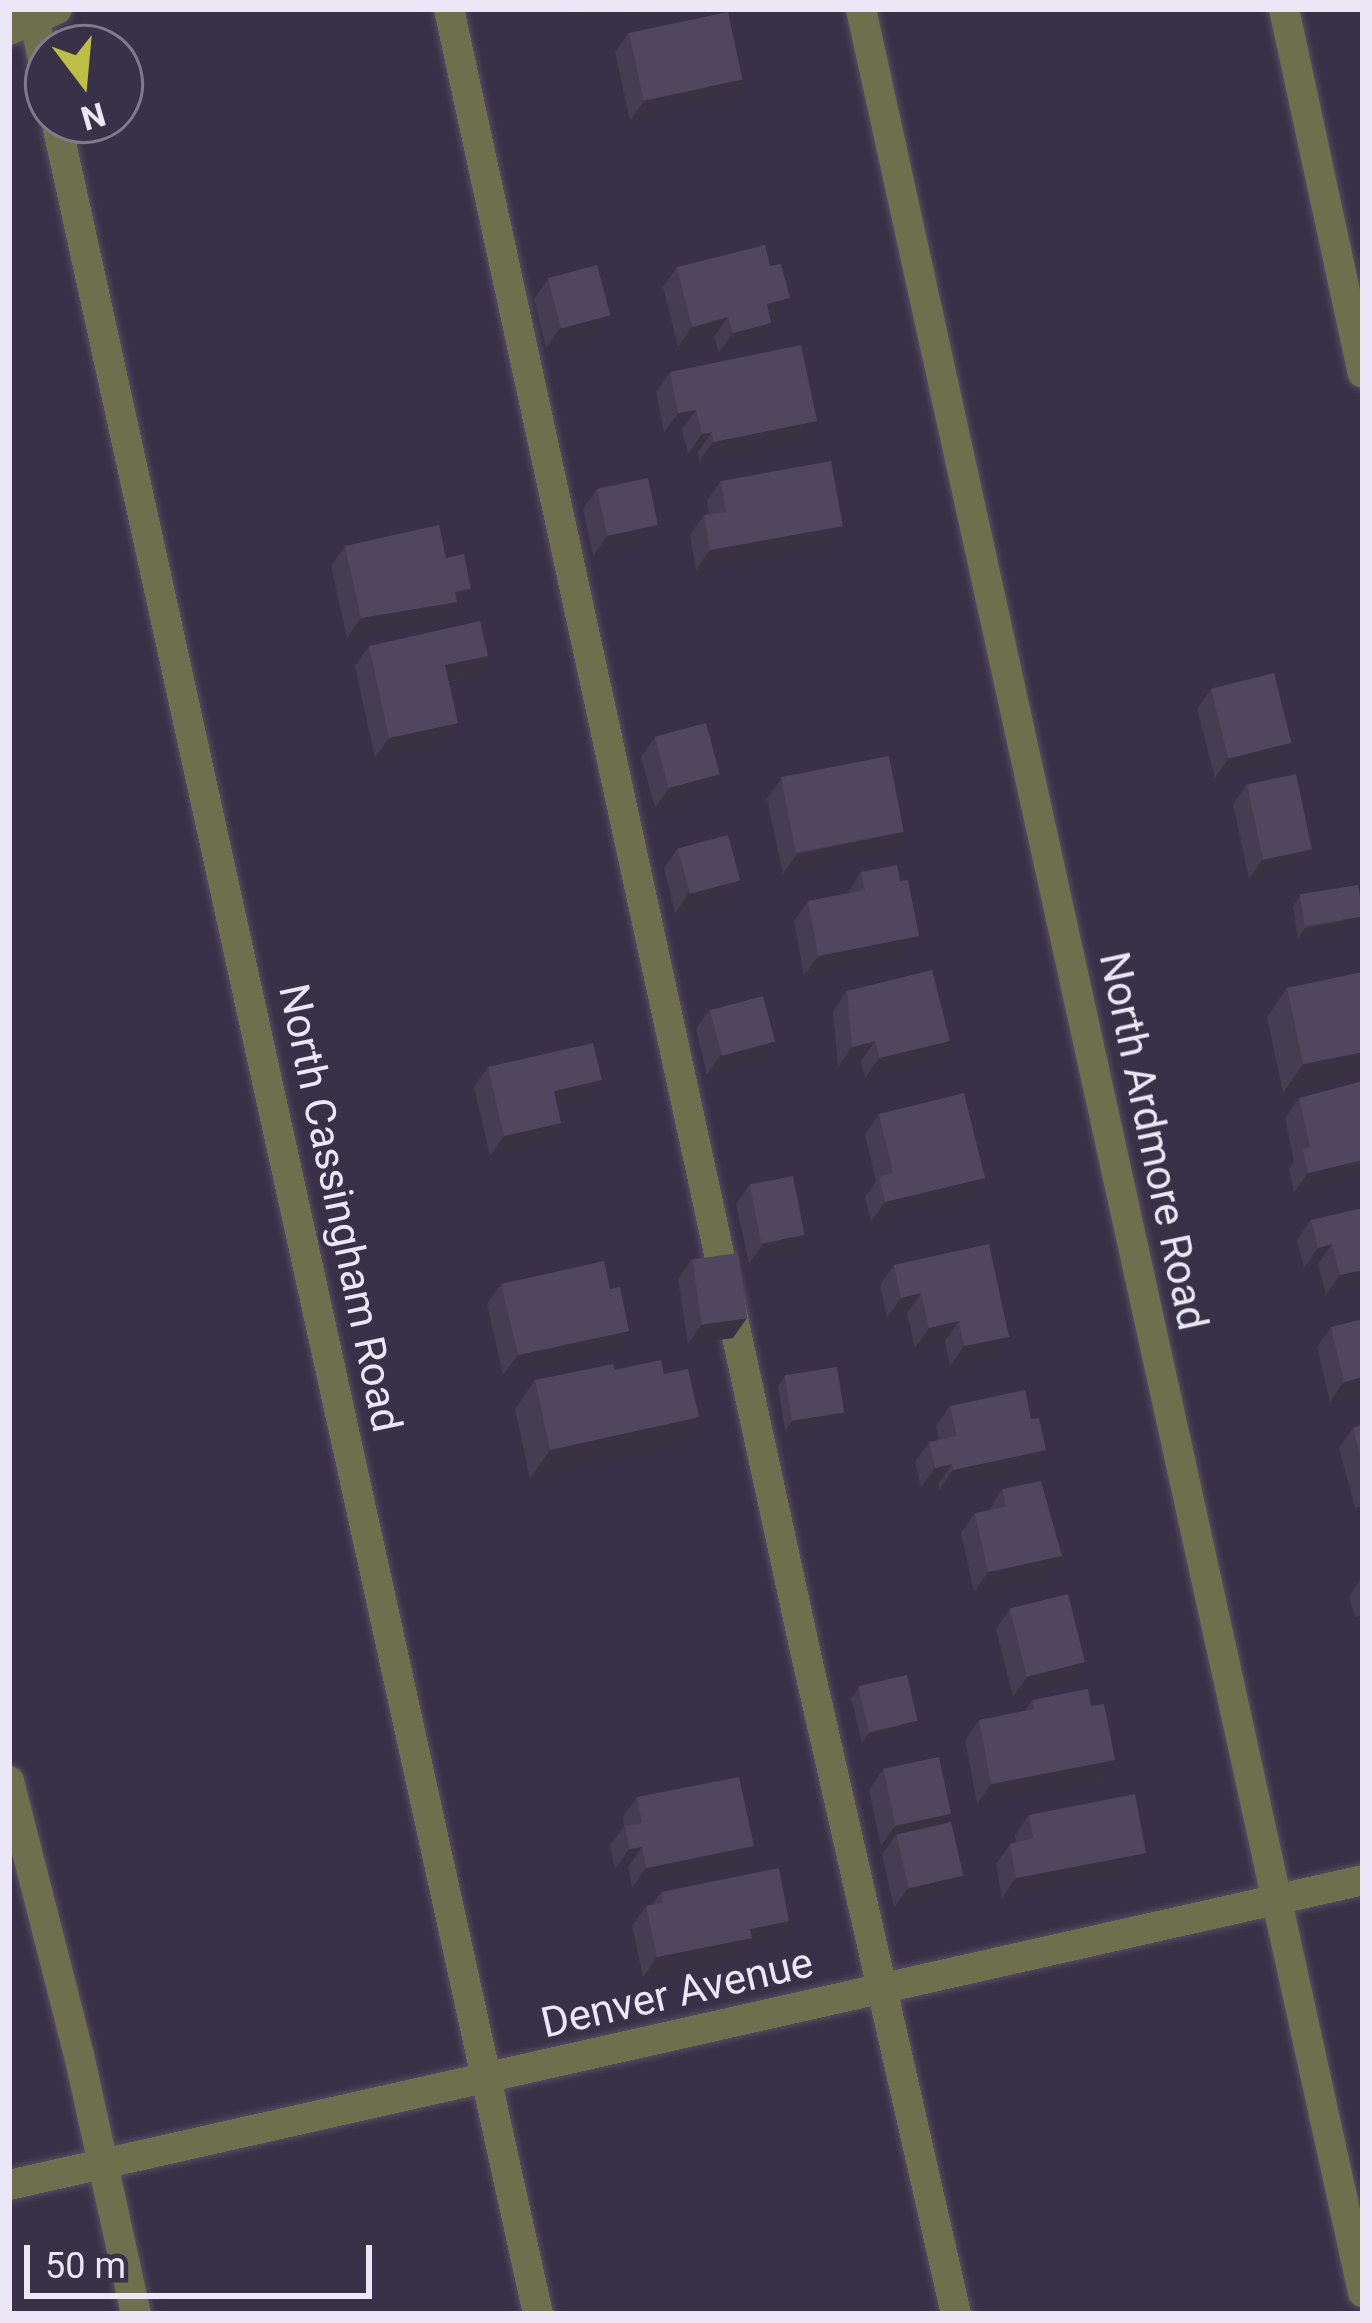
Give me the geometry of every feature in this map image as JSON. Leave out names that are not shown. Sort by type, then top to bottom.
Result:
[{"type":"street","points":[[449,9],[806,1650],[956,2314]]},
{"type":"street","name":"North Ardmore Road","points":[[861,9],[1363,2292]]},
{"type":"street","points":[[1284,9],[1363,373]]},
{"type":"street","name":"North Cassingham Road","points":[[61,144],[538,2314]]},
{"type":"street","points":[[9,1781],[104,2164],[136,2314]]},
{"type":"street","name":"Denver Avenue","points":[[9,2185],[1363,1880]]},
{"type":"building","points":[[728,12],[742,79],[644,100],[629,33]]},
{"type":"building","points":[[765,245],[770,266],[781,264],[790,298],[767,304],[771,323],[733,333],[728,317],[692,327],[677,267]]},
{"type":"building","points":[[597,265],[610,315],[561,328],[548,278]]},
{"type":"building","points":[[801,345],[817,421],[713,442],[712,432],[702,434],[696,410],[678,413],[670,372]]},
{"type":"building","points":[[831,461],[843,526],[710,550],[704,515],[726,512],[721,481]]},
{"type":"building","points":[[648,478],[658,525],[607,536],[597,489]]},
{"type":"building","points":[[439,525],[446,558],[464,554],[471,589],[455,592],[457,602],[361,618],[345,546]]},
{"type":"building","points":[[480,621],[488,656],[445,665],[458,723],[389,738],[369,646]]},
{"type":"building","points":[[1274,673],[1291,743],[1228,759],[1211,689]]},
{"type":"building","points":[[706,723],[720,774],[669,788],[655,737]]},
{"type":"building","points":[[889,756],[904,832],[796,853],[781,777]]},
{"type":"building","points":[[1296,774],[1312,849],[1263,860],[1247,784]]},
{"type":"building","points":[[728,835],[740,880],[690,894],[678,848]]},
{"type":"building","points":[[897,865],[900,881],[908,880],[919,936],[818,956],[808,901],[865,890],[861,872]]},
{"type":"building","points":[[1358,885],[1363,917],[1305,926],[1300,894]]},
{"type":"building","points":[[932,970],[950,1041],[879,1058],[875,1041],[852,1047],[847,991]]},
{"type":"building","points":[[1363,972],[1363,1052],[1303,1064],[1287,988]]},
{"type":"building","points":[[763,996],[775,1041],[722,1056],[710,1010]]},
{"type":"building","points":[[593,1043],[602,1080],[554,1091],[561,1123],[504,1136],[488,1067]]},
{"type":"building","points":[[1363,1081],[1363,1160],[1308,1173],[1303,1149],[1310,1147],[1299,1098]]},
{"type":"building","points":[[964,1093],[985,1178],[885,1202],[879,1177],[893,1173],[879,1114]]},
{"type":"building","points":[[793,1176],[804,1235],[761,1243],[750,1184]]},
{"type":"building","points":[[1363,1208],[1363,1270],[1340,1275],[1332,1244],[1318,1248],[1311,1220]]},
{"type":"building","points":[[989,1244],[1009,1337],[964,1346],[959,1321],[929,1328],[921,1293],[901,1298],[894,1265]]},
{"type":"building","points":[[738,1253],[747,1318],[702,1325],[692,1259]]},
{"type":"building","points":[[604,1261],[610,1289],[620,1287],[629,1331],[518,1355],[501,1284]]},
{"type":"building","points":[[1363,1319],[1363,1377],[1344,1382],[1331,1327]]},
{"type":"building","points":[[661,1360],[664,1374],[688,1369],[699,1417],[550,1450],[535,1380]]},
{"type":"building","points":[[837,1367],[844,1412],[792,1421],[785,1375]]},
{"type":"building","points":[[1025,1390],[1031,1419],[1039,1418],[1046,1450],[953,1470],[952,1464],[935,1468],[929,1442],[957,1436],[950,1406]]},
{"type":"building","points":[[1363,1424],[1363,1466],[1353,1428]]},
{"type":"building","points":[[1041,1481],[1062,1556],[988,1572],[975,1513],[1006,1507],[1002,1489]]},
{"type":"building","points":[[1068,1594],[1085,1662],[1027,1676],[1010,1609]]},
{"type":"building","points":[[907,1675],[918,1721],[869,1732],[858,1686]]},
{"type":"building","points":[[1088,1689],[1091,1706],[1104,1704],[1115,1760],[991,1784],[979,1720],[1034,1709],[1032,1700]]},
{"type":"building","points":[[939,1757],[951,1814],[895,1826],[883,1769]]},
{"type":"building","points":[[739,1777],[754,1846],[646,1868],[642,1847],[629,1849],[625,1826],[642,1823],[637,1797]]},
{"type":"building","points":[[1135,1794],[1146,1853],[1016,1878],[1010,1844],[1033,1838],[1029,1815]]},
{"type":"building","points":[[951,1822],[963,1876],[909,1888],[896,1835]]},
{"type":"building","points":[[779,1868],[789,1921],[750,1929],[752,1938],[657,1957],[646,1906],[663,1903],[661,1892]]}]
